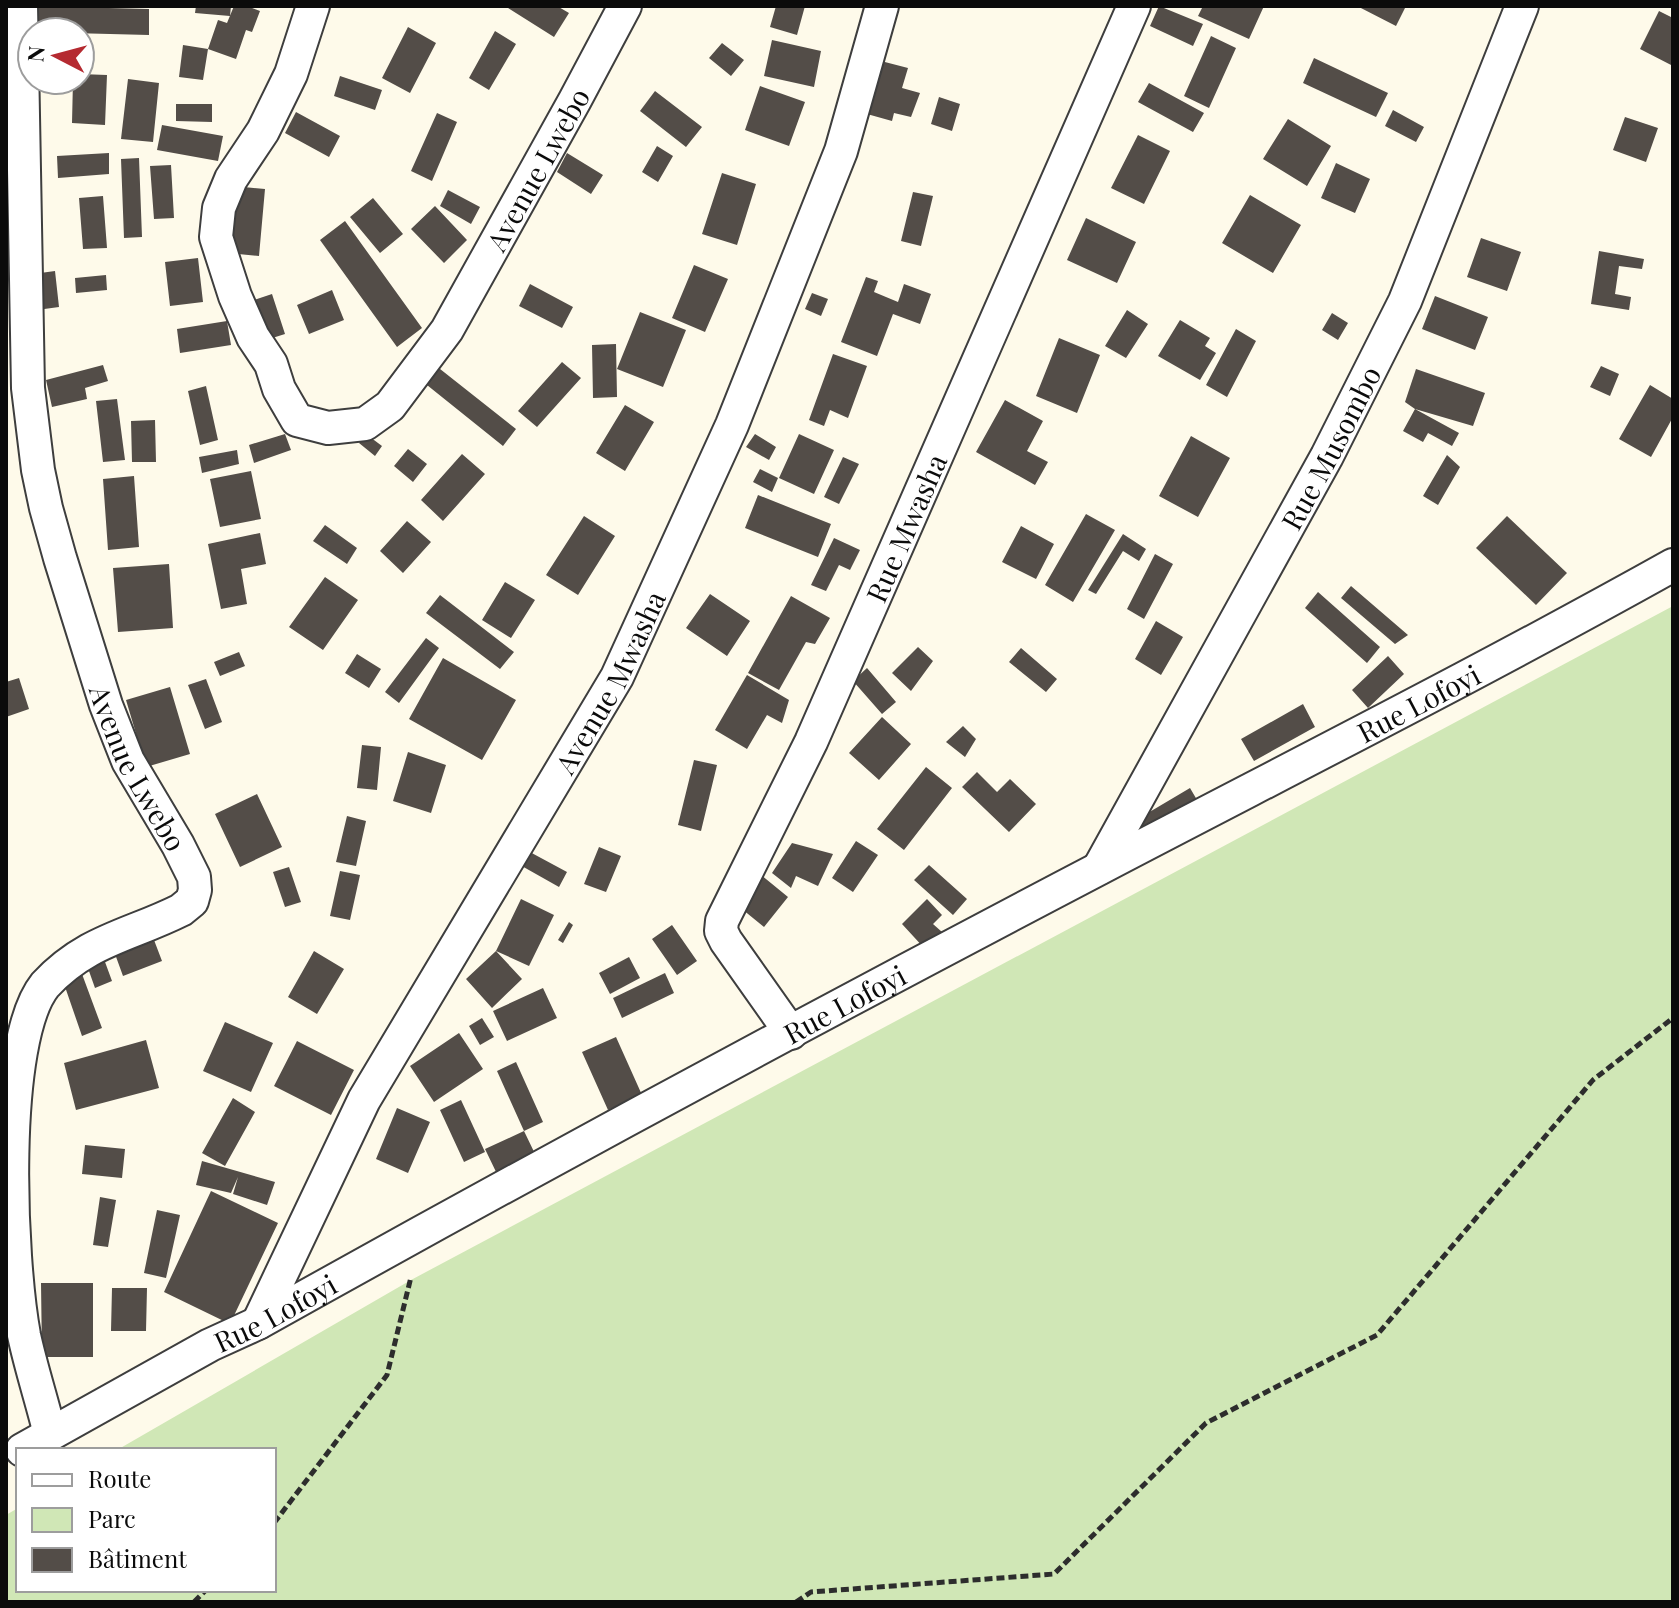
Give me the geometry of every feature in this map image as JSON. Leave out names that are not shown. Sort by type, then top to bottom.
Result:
[{"type":"street","name":"Avenue Lwebo","points":[[21,6],[28,388],[46,508],[106,705],[128,761],[194,877],[195,890],[192,901],[181,910],[79,954],[42,987],[26,1012],[15,1071],[9,1195],[24,1334],[50,1434]]},
{"type":"street","name":"Avenue Lwebo","points":[[313,6],[291,74],[263,131],[231,179],[219,208],[216,237],[235,296],[253,337],[271,364],[279,389],[297,420],[328,428],[365,424],[390,406],[447,330],[625,6]]},
{"type":"street","name":"Avenue Mwasha","points":[[258,1323],[364,1100],[617,677],[732,425],[841,151],[882,6]]},
{"type":"street","name":"Rue Mwasha","points":[[791,1033],[726,941],[721,931],[722,921],[811,742],[1134,6]]},
{"type":"street","name":"Rue Musombo","points":[[1099,868],[1327,456],[1405,301],[1522,6]]},
{"type":"street","name":"Rue Lofoyi","points":[[25,1448],[210,1345],[258,1323],[791,1033],[1099,868],[1493,665],[1673,565]]},
{"type":"path","points":[[796,1602],[811,1592],[1054,1574],[1206,1423],[1377,1335],[1593,1080],[1673,1018]]},
{"type":"path","points":[[276,1520],[387,1375],[411,1280],[403,1242]]},
{"type":"green space","points":[[1673,606],[1673,1602],[6,1602],[6,1515],[16,1509],[16,1592],[276,1592],[276,1448],[120,1448],[411,1280]]},
{"type":"building","points":[[29,6],[149,9],[149,35],[96,34],[96,16],[30,16]]},
{"type":"building","points":[[196,6],[231,6],[230,16],[195,13]]},
{"type":"building","points":[[234,6],[247,6],[260,11],[252,32],[246,30],[236,59],[208,49],[218,20],[227,23]]},
{"type":"building","points":[[505,6],[557,6],[569,13],[554,37]]},
{"type":"building","points":[[776,6],[805,6],[797,35],[770,27]]},
{"type":"building","points":[[1159,6],[1203,24],[1193,46],[1150,26]]},
{"type":"building","points":[[1203,6],[1264,6],[1249,39],[1198,16]]},
{"type":"building","points":[[1357,6],[1406,6],[1396,26]]},
{"type":"building","points":[[1659,11],[1673,18],[1673,66],[1640,49]]},
{"type":"building","points":[[408,27],[436,43],[410,93],[382,78]]},
{"type":"building","points":[[495,31],[516,44],[489,90],[469,78]]},
{"type":"building","points":[[1211,36],[1236,48],[1209,108],[1184,96]]},
{"type":"building","points":[[772,40],[821,51],[814,87],[764,76]]},
{"type":"building","points":[[722,43],[744,60],[731,76],[709,58]]},
{"type":"building","points":[[183,45],[208,49],[203,80],[179,77]]},
{"type":"building","points":[[1314,58],[1388,93],[1376,117],[1303,83]]},
{"type":"building","points":[[881,61],[908,68],[902,88],[920,93],[911,117],[894,113],[892,121],[867,114]]},
{"type":"building","points":[[96,75],[107,75],[105,125],[72,123],[73,96],[96,96]]},
{"type":"building","points":[[340,76],[382,90],[375,110],[334,96]]},
{"type":"building","points":[[128,79],[159,83],[153,142],[121,139]]},
{"type":"building","points":[[1149,83],[1204,113],[1193,132],[1138,102]]},
{"type":"building","points":[[760,86],[805,102],[789,146],[745,130]]},
{"type":"building","points":[[655,91],[702,127],[686,147],[640,111]]},
{"type":"building","points":[[939,97],[960,104],[952,131],[931,124]]},
{"type":"building","points":[[176,104],[212,104],[212,122],[176,121]]},
{"type":"building","points":[[1393,110],[1424,127],[1416,142],[1385,126]]},
{"type":"building","points":[[296,112],[340,136],[329,157],[285,133]]},
{"type":"building","points":[[437,113],[457,122],[432,181],[411,171]]},
{"type":"building","points":[[1625,117],[1658,128],[1646,162],[1613,150]]},
{"type":"building","points":[[1288,119],[1331,146],[1307,186],[1263,159]]},
{"type":"building","points":[[162,125],[223,136],[218,161],[157,150]]},
{"type":"building","points":[[1138,135],[1170,151],[1144,204],[1111,188]]},
{"type":"building","points":[[657,146],[673,156],[658,182],[642,172]]},
{"type":"building","points":[[109,153],[109,174],[58,178],[57,156]]},
{"type":"building","points":[[567,153],[603,175],[591,194],[557,172]]},
{"type":"building","points":[[139,158],[142,237],[124,238],[121,159]]},
{"type":"building","points":[[1336,163],[1370,179],[1355,213],[1321,198]]},
{"type":"building","points":[[171,165],[174,218],[154,219],[150,166]]},
{"type":"building","points":[[722,173],[756,184],[737,245],[702,234]]},
{"type":"building","points":[[234,186],[265,189],[259,256],[228,253]]},
{"type":"building","points":[[448,190],[480,207],[471,224],[440,206]]},
{"type":"building","points":[[913,192],[933,196],[921,246],[901,241]]},
{"type":"building","points":[[1250,195],[1301,225],[1273,273],[1222,243]]},
{"type":"building","points":[[103,196],[107,248],[83,249],[79,198]]},
{"type":"building","points":[[373,198],[403,234],[380,253],[350,217]]},
{"type":"building","points":[[435,206],[467,240],[444,263],[411,229]]},
{"type":"building","points":[[1086,218],[1136,242],[1117,283],[1067,260]]},
{"type":"building","points":[[345,221],[422,328],[397,347],[320,240]]},
{"type":"building","points":[[1481,238],[1521,252],[1507,291],[1467,277]]},
{"type":"building","points":[[1599,251],[1644,259],[1642,269],[1619,266],[1615,294],[1631,297],[1629,310],[1591,304]]},
{"type":"building","points":[[198,258],[203,302],[170,306],[165,262]]},
{"type":"building","points":[[694,265],[728,279],[705,332],[672,318]]},
{"type":"building","points":[[55,271],[59,307],[37,310],[33,274]]},
{"type":"building","points":[[106,275],[107,290],[76,293],[75,278]]},
{"type":"building","points":[[866,277],[878,281],[874,292],[898,302],[904,284],[931,294],[920,324],[893,314],[877,356],[841,342]]},
{"type":"building","points":[[530,284],[573,307],[562,328],[519,306]]},
{"type":"building","points":[[332,290],[344,320],[309,334],[297,305]]},
{"type":"building","points":[[812,293],[828,299],[821,316],[805,309]]},
{"type":"building","points":[[272,294],[285,334],[266,340],[254,300]]},
{"type":"building","points":[[1435,296],[1488,317],[1475,350],[1422,329]]},
{"type":"building","points":[[1127,310],[1148,324],[1126,358],[1105,346]]},
{"type":"building","points":[[640,312],[686,330],[663,387],[617,369]]},
{"type":"building","points":[[1332,313],[1348,323],[1338,340],[1322,330]]},
{"type":"building","points":[[1180,320],[1210,338],[1205,346],[1216,353],[1200,380],[1158,356]]},
{"type":"building","points":[[227,321],[231,345],[180,353],[177,329]]},
{"type":"building","points":[[1236,329],[1256,341],[1227,397],[1206,385]]},
{"type":"building","points":[[1059,338],[1100,355],[1077,413],[1036,396]]},
{"type":"building","points":[[616,344],[617,397],[593,398],[592,345]]},
{"type":"building","points":[[833,354],[867,366],[848,418],[830,410],[824,426],[809,420]]},
{"type":"building","points":[[562,362],[581,378],[537,427],[518,411]]},
{"type":"building","points":[[103,365],[108,381],[85,388],[87,399],[52,407],[46,380]]},
{"type":"building","points":[[435,365],[516,429],[503,446],[422,381]]},
{"type":"building","points":[[1601,366],[1619,374],[1610,396],[1590,387]]},
{"type":"building","points":[[1416,369],[1485,393],[1473,426],[1415,409],[1405,402]]},
{"type":"building","points":[[1650,385],[1673,399],[1673,417],[1651,457],[1619,439]]},
{"type":"building","points":[[206,386],[218,440],[200,445],[188,391]]},
{"type":"building","points":[[117,399],[125,460],[103,462],[96,401]]},
{"type":"building","points":[[1005,400],[1043,421],[1027,451],[1048,462],[1035,485],[976,452]]},
{"type":"building","points":[[625,405],[654,422],[625,471],[596,453]]},
{"type":"building","points":[[1415,409],[1459,433],[1452,446],[1428,433],[1423,442],[1403,431]]},
{"type":"building","points":[[155,420],[156,462],[132,462],[131,421]]},
{"type":"building","points":[[285,434],[291,450],[254,463],[249,445]]},
{"type":"building","points":[[366,434],[382,446],[375,456],[359,443]]},
{"type":"building","points":[[755,434],[776,447],[769,460],[746,447]]},
{"type":"building","points":[[799,434],[834,450],[814,494],[779,478]]},
{"type":"building","points":[[1191,436],[1230,458],[1198,517],[1159,496]]},
{"type":"building","points":[[408,449],[427,464],[413,482],[394,466]]},
{"type":"building","points":[[237,450],[239,464],[202,473],[199,457]]},
{"type":"building","points":[[462,454],[485,474],[443,521],[421,500]]},
{"type":"building","points":[[1447,455],[1460,467],[1438,505],[1423,496]]},
{"type":"building","points":[[843,457],[859,464],[839,504],[824,497]]},
{"type":"building","points":[[760,469],[778,478],[772,492],[753,482]]},
{"type":"building","points":[[251,471],[261,519],[220,527],[210,479]]},
{"type":"building","points":[[134,476],[139,547],[108,550],[103,479]]},
{"type":"building","points":[[758,495],[831,524],[818,557],[745,528]]},
{"type":"building","points":[[1086,514],[1115,530],[1073,602],[1045,585]]},
{"type":"building","points":[[584,516],[615,536],[578,595],[546,575]]},
{"type":"building","points":[[1507,516],[1567,573],[1536,605],[1476,548]]},
{"type":"building","points":[[407,521],[431,542],[403,573],[380,551]]},
{"type":"building","points":[[325,525],[357,548],[347,564],[313,541]]},
{"type":"building","points":[[1021,526],[1054,544],[1036,579],[1002,562]]},
{"type":"building","points":[[260,533],[266,564],[241,569],[247,604],[221,609],[208,544]]},
{"type":"building","points":[[1123,534],[1146,549],[1139,561],[1123,551],[1096,594],[1088,590]]},
{"type":"building","points":[[834,538],[860,550],[850,570],[839,565],[826,591],[811,585]]},
{"type":"building","points":[[1155,554],[1173,564],[1144,619],[1127,609]]},
{"type":"building","points":[[169,564],[173,628],[118,632],[113,568]]},
{"type":"building","points":[[325,577],[358,600],[323,650],[289,627]]},
{"type":"building","points":[[505,582],[535,600],[511,638],[482,620]]},
{"type":"building","points":[[1351,586],[1408,635],[1395,644],[1341,598]]},
{"type":"building","points":[[1318,592],[1380,647],[1367,663],[1305,608]]},
{"type":"building","points":[[710,594],[750,621],[727,656],[686,628]]},
{"type":"building","points":[[440,595],[514,652],[500,669],[426,613]]},
{"type":"building","points":[[791,596],[830,618],[815,644],[806,642],[779,690],[748,673]]},
{"type":"building","points":[[1156,621],[1183,637],[1161,675],[1135,659]]},
{"type":"building","points":[[426,638],[439,648],[399,703],[385,692]]},
{"type":"building","points":[[918,647],[933,661],[911,691],[892,673]]},
{"type":"building","points":[[1021,648],[1057,679],[1046,692],[1009,662]]},
{"type":"building","points":[[239,652],[245,666],[220,676],[214,662]]},
{"type":"building","points":[[357,654],[381,669],[369,688],[345,673]]},
{"type":"building","points":[[1388,656],[1404,674],[1368,708],[1352,690]]},
{"type":"building","points":[[443,658],[516,700],[482,760],[409,719]]},
{"type":"building","points":[[867,668],[896,702],[882,714],[853,681]]},
{"type":"building","points":[[747,675],[789,700],[782,723],[767,715],[747,749],[715,730]]},
{"type":"building","points":[[19,678],[29,709],[6,717],[6,682]]},
{"type":"building","points":[[206,679],[222,722],[205,729],[188,685]]},
{"type":"building","points":[[170,687],[190,754],[146,767],[126,700]]},
{"type":"building","points":[[1303,704],[1315,727],[1254,761],[1241,739]]},
{"type":"building","points":[[882,717],[911,744],[879,780],[849,753]]},
{"type":"building","points":[[963,726],[976,739],[965,757],[946,742]]},
{"type":"building","points":[[362,745],[381,747],[377,790],[357,788]]},
{"type":"building","points":[[408,752],[446,765],[431,813],[393,801]]},
{"type":"building","points":[[694,760],[717,765],[701,831],[678,825]]},
{"type":"building","points":[[926,767],[952,788],[904,850],[877,829]]},
{"type":"building","points":[[977,772],[997,792],[1010,779],[1036,804],[1009,832],[962,787]]},
{"type":"building","points":[[1190,788],[1200,805],[1146,837],[1136,820]]},
{"type":"building","points":[[257,794],[282,847],[240,867],[215,814]]},
{"type":"building","points":[[347,816],[366,821],[356,866],[336,862]]},
{"type":"building","points":[[856,841],[878,855],[853,892],[832,878]]},
{"type":"building","points":[[792,843],[833,854],[818,886],[796,876],[791,888],[772,873]]},
{"type":"building","points":[[599,847],[621,856],[606,892],[584,884]]},
{"type":"building","points":[[528,851],[567,872],[559,887],[520,865]]},
{"type":"building","points":[[929,865],[967,899],[953,915],[914,880]]},
{"type":"building","points":[[289,867],[301,902],[285,907],[273,872]]},
{"type":"building","points":[[340,871],[360,875],[350,920],[330,916]]},
{"type":"building","points":[[761,875],[788,897],[764,927],[737,905]]},
{"type":"building","points":[[521,899],[554,915],[529,966],[496,951]]},
{"type":"building","points":[[927,899],[942,915],[933,924],[942,932],[925,949],[902,924]]},
{"type":"building","points":[[569,922],[573,925],[563,943],[558,940]]},
{"type":"building","points":[[672,925],[697,961],[677,975],[652,939]]},
{"type":"building","points":[[154,940],[162,961],[123,976],[115,954]]},
{"type":"building","points":[[101,951],[112,981],[95,988],[84,957]]},
{"type":"building","points":[[314,951],[344,969],[317,1014],[288,997]]},
{"type":"building","points":[[496,951],[522,979],[492,1008],[466,979]]},
{"type":"building","points":[[629,957],[640,978],[610,994],[599,973]]},
{"type":"building","points":[[665,973],[674,993],[622,1018],[613,998]]},
{"type":"building","points":[[82,974],[102,1028],[82,1036],[63,981]]},
{"type":"building","points":[[543,988],[557,1018],[507,1041],[493,1011]]},
{"type":"building","points":[[482,1018],[494,1037],[480,1045],[469,1026]]},
{"type":"building","points":[[225,1022],[273,1043],[251,1092],[203,1071]]},
{"type":"building","points":[[459,1033],[483,1069],[434,1102],[410,1066]]},
{"type":"building","points":[[616,1037],[642,1095],[608,1110],[582,1052]]},
{"type":"building","points":[[146,1040],[159,1088],[76,1110],[64,1063]]},
{"type":"building","points":[[297,1041],[354,1070],[331,1115],[274,1086]]},
{"type":"building","points":[[516,1062],[543,1122],[524,1131],[497,1071]]},
{"type":"building","points":[[233,1098],[255,1112],[225,1166],[202,1153]]},
{"type":"building","points":[[461,1100],[485,1152],[464,1162],[440,1110]]},
{"type":"building","points":[[397,1108],[430,1122],[408,1173],[376,1159]]},
{"type":"building","points":[[524,1131],[537,1158],[498,1176],[485,1149]]},
{"type":"building","points":[[85,1145],[125,1149],[122,1178],[82,1174]]},
{"type":"building","points":[[202,1161],[275,1182],[267,1205],[233,1194],[238,1177],[231,1193],[196,1185]]},
{"type":"building","points":[[211,1191],[278,1223],[230,1324],[164,1292]]},
{"type":"building","points":[[100,1197],[116,1200],[108,1247],[93,1245]]},
{"type":"building","points":[[157,1210],[180,1215],[166,1278],[144,1273]]},
{"type":"building","points":[[41,1283],[93,1283],[93,1357],[42,1357]]},
{"type":"building","points":[[112,1288],[147,1288],[146,1331],[111,1331]]}]
